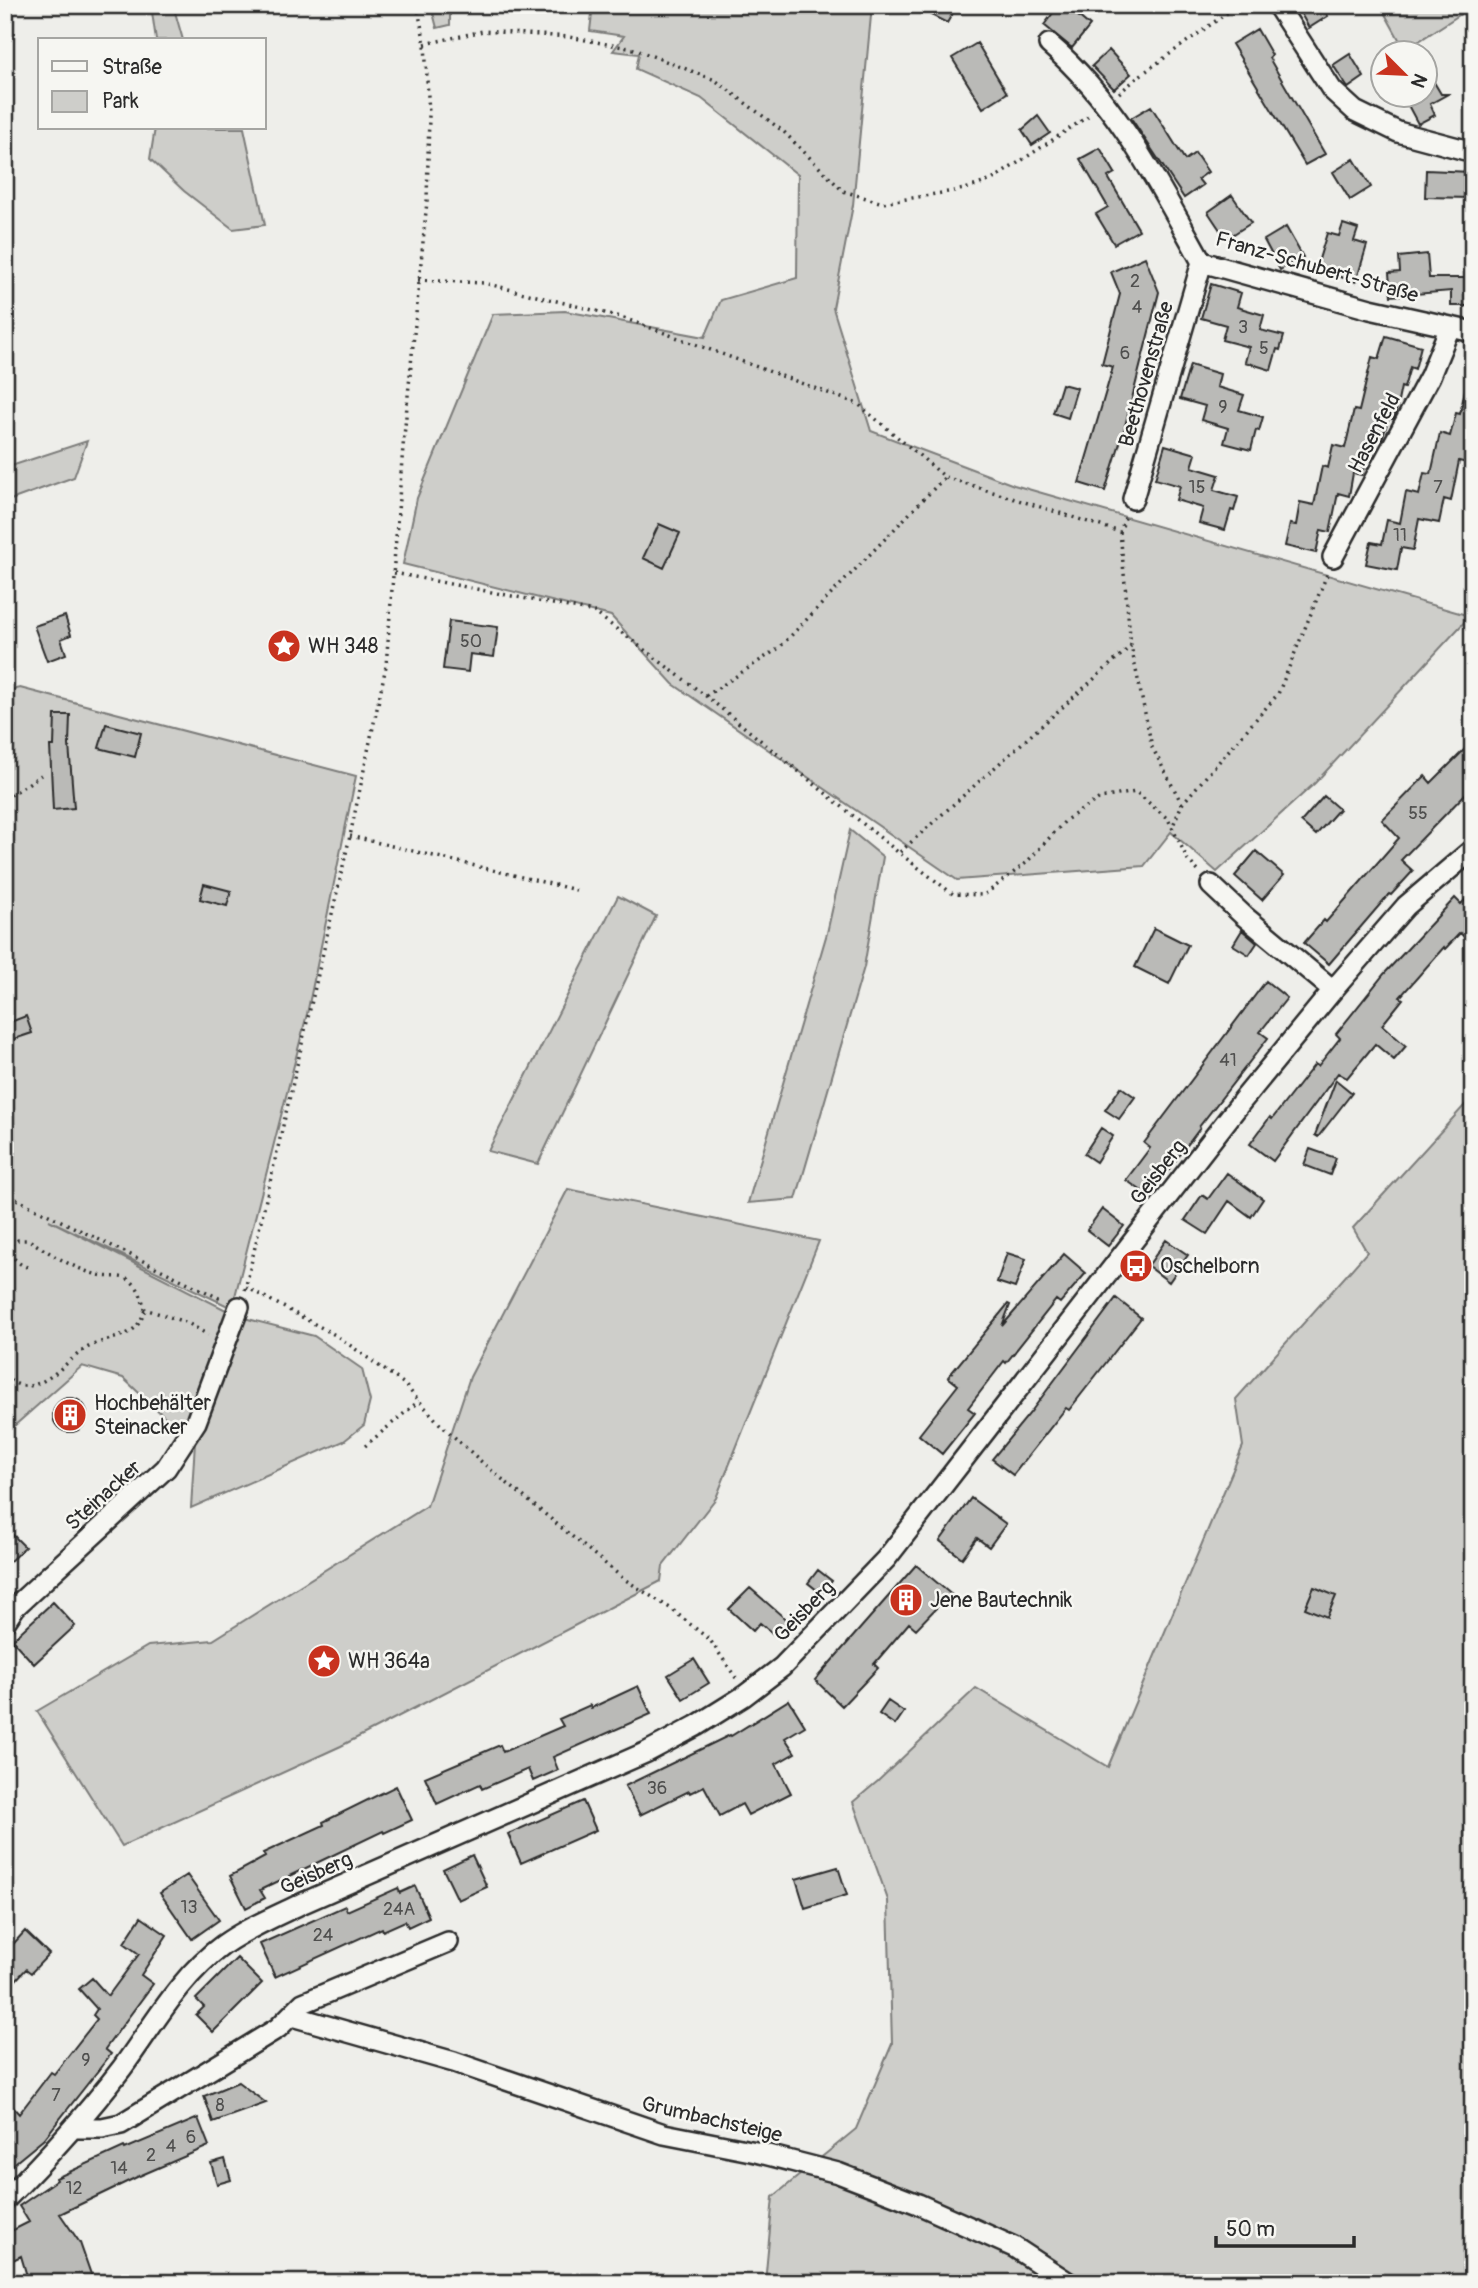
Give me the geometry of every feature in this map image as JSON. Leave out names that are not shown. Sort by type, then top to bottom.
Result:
[{"type":"street","points":[[1277,5],[1332,90],[1355,111],[1398,132],[1473,152]]},
{"type":"street","name":"Franz-Schubert-Straße","points":[[1049,44],[1069,61],[1106,103],[1171,206],[1202,262],[1370,309],[1473,332]]},
{"type":"street","name":"Beethovenstraße","points":[[1133,499],[1202,262]]},
{"type":"street","name":"Hasenfeld","points":[[1333,557],[1430,376],[1450,327]]},
{"type":"street","name":"Geisberg","points":[[5,2200],[74,2128],[179,1989],[201,1963],[223,1945],[303,1903],[647,1752],[744,1696],[782,1667],[886,1559],[1242,1101],[1333,990],[1406,906],[1473,849]]},
{"type":"street","points":[[1211,885],[1333,990]]},
{"type":"street","name":"Steinacker","points":[[5,1622],[15,1607],[166,1468],[196,1422],[239,1307]]},
{"type":"street","points":[[74,2128],[102,2128],[121,2124],[278,2028],[303,2003],[448,1942]]},
{"type":"street","name":"Grumbachsteige","points":[[292,2015],[454,2062],[664,2134],[756,2152],[838,2174],[918,2204],[1014,2247],[1069,2283]]},
{"type":"path","points":[[5,1191],[130,1256],[239,1307],[246,1287],[350,836],[386,666],[427,201],[429,114],[425,44],[417,5]]},
{"type":"path","points":[[425,44],[483,31],[569,37],[634,49],[715,80],[784,132],[843,191],[883,203],[965,189],[992,180]]},
{"type":"path","points":[[418,280],[484,283],[621,317],[859,404],[945,477],[1120,532]]},
{"type":"path","points":[[706,696],[779,648],[945,477]]},
{"type":"path","points":[[1133,499],[1120,532],[1131,646],[1152,747],[1182,804]]},
{"type":"path","points":[[1172,828],[1182,804],[1278,694],[1333,557]]},
{"type":"path","points":[[394,573],[594,612],[706,696],[953,894],[984,895],[1026,863],[1066,820],[1100,799],[1136,792],[1168,819],[1188,860],[1211,885]]},
{"type":"path","points":[[900,853],[1131,646]]},
{"type":"path","points":[[5,799],[41,775]]},
{"type":"path","points":[[350,836],[576,890]]},
{"type":"path","points":[[5,1375],[13,1382],[29,1385],[50,1379],[86,1348],[130,1333],[141,1322],[145,1308],[139,1291],[124,1277],[88,1272],[29,1240],[18,1240],[6,1247],[13,1258],[30,1268]]},
{"type":"path","points":[[246,1287],[337,1336],[403,1383],[439,1423],[485,1465],[614,1571],[670,1608],[710,1640],[731,1670],[744,1696]]},
{"type":"path","points":[[5,1303],[9,1325],[5,1336]]},
{"type":"path","points":[[145,1308],[188,1323],[207,1334]]},
{"type":"path","points":[[365,1446],[419,1401]]},
{"type":"green space","points":[[151,5],[173,5],[182,38],[156,38]]},
{"type":"green space","points":[[431,5],[450,5],[450,25],[437,28]]},
{"type":"green space","points":[[593,5],[872,5],[853,205],[833,308],[871,431],[1014,485],[1470,616],[1315,783],[1217,872],[1171,832],[1144,866],[957,880],[673,684],[611,616],[403,564],[417,498],[493,314],[565,311],[705,337],[721,300],[797,278],[798,175],[701,98],[636,69],[639,54],[613,51],[624,36],[590,31]]},
{"type":"green space","points":[[1380,5],[1473,5],[1424,38],[1398,38]]},
{"type":"green space","points":[[155,130],[244,130],[265,225],[233,229],[184,191],[150,159]]},
{"type":"green space","points":[[87,441],[74,477],[5,502],[5,468]]},
{"type":"green space","points":[[20,688],[356,776],[307,1014],[232,1308],[49,1220],[230,1312],[181,1432],[123,1378],[82,1366],[5,1434],[5,691]]},
{"type":"green space","points":[[850,830],[883,857],[864,967],[796,1199],[748,1203],[827,933]]},
{"type":"green space","points":[[618,896],[656,916],[538,1164],[488,1151]]},
{"type":"green space","points":[[1473,1096],[1473,2283],[765,2283],[773,2197],[856,2129],[892,2044],[888,1900],[853,1802],[976,1688],[1108,1767],[1243,1446],[1236,1399],[1367,1252],[1353,1228]]},
{"type":"green space","points":[[568,1189],[819,1241],[716,1498],[663,1566],[661,1581],[341,1746],[122,1846],[37,1711],[148,1646],[213,1640],[427,1506],[470,1377]]},
{"type":"green space","points":[[244,1318],[314,1336],[362,1369],[370,1401],[364,1425],[344,1441],[191,1508],[195,1442]]},
{"type":"building","points":[[911,5],[943,5],[954,11],[947,23]]},
{"type":"building","points":[[1059,5],[1065,5],[1090,26],[1072,48],[1044,25]]},
{"type":"building","points":[[1296,5],[1321,5],[1328,16],[1309,28]]},
{"type":"building","points":[[1257,29],[1272,55],[1269,58],[1325,154],[1305,165],[1232,44]]},
{"type":"building","points":[[977,43],[1007,93],[983,108],[952,58]]},
{"type":"building","points":[[1109,50],[1131,74],[1114,89],[1092,66]]},
{"type":"building","points":[[1350,54],[1364,77],[1348,88],[1333,65]]},
{"type":"building","points":[[1151,106],[1185,160],[1195,153],[1208,172],[1198,179],[1203,185],[1184,198],[1131,118]]},
{"type":"building","points":[[1409,108],[1432,108],[1435,115],[1418,124]]},
{"type":"building","points":[[1038,116],[1050,133],[1032,145],[1022,130]]},
{"type":"building","points":[[1100,148],[1115,173],[1108,177],[1139,230],[1114,244],[1096,214],[1108,207],[1080,159]]},
{"type":"building","points":[[1354,159],[1371,187],[1350,200],[1333,172]]},
{"type":"building","points":[[1426,170],[1471,172],[1470,198],[1425,197]]},
{"type":"building","points":[[1232,195],[1251,223],[1226,239],[1208,212]]},
{"type":"building","points":[[1343,224],[1358,229],[1354,241],[1367,245],[1356,282],[1316,269],[1327,233],[1339,236]]},
{"type":"building","points":[[1286,227],[1303,257],[1280,270],[1264,240]]},
{"type":"building","points":[[1427,254],[1429,278],[1473,278],[1473,306],[1451,306],[1451,291],[1391,296],[1389,273],[1400,272],[1399,257]]},
{"type":"building","points":[[1145,257],[1159,292],[1124,430],[1105,491],[1079,483],[1113,367],[1102,364],[1120,294],[1111,272]]},
{"type":"building","points":[[1211,284],[1241,293],[1237,307],[1264,315],[1260,330],[1284,336],[1271,370],[1245,362],[1249,347],[1222,340],[1226,325],[1201,318]]},
{"type":"building","points":[[1386,336],[1421,346],[1415,369],[1410,367],[1404,388],[1401,387],[1395,416],[1393,419],[1389,418],[1382,439],[1371,437],[1362,475],[1353,473],[1349,496],[1338,493],[1330,532],[1321,530],[1316,553],[1285,546],[1290,524],[1296,525],[1300,502],[1314,505],[1322,466],[1328,468],[1333,445],[1345,448],[1354,410],[1359,411],[1372,357],[1379,359]]},
{"type":"building","points":[[1190,365],[1220,374],[1217,387],[1244,395],[1239,410],[1263,417],[1259,431],[1256,430],[1251,450],[1224,443],[1228,428],[1201,420],[1205,406],[1180,399]]},
{"type":"building","points":[[1062,384],[1077,388],[1068,418],[1053,413]]},
{"type":"building","points":[[1466,385],[1473,386],[1471,464],[1459,461],[1451,501],[1444,499],[1439,523],[1419,519],[1413,550],[1401,548],[1397,570],[1366,564],[1371,542],[1382,544],[1387,520],[1400,523],[1406,492],[1419,495],[1424,473],[1431,474],[1440,433],[1450,436],[1456,413],[1460,414]]},
{"type":"building","points":[[1165,445],[1196,454],[1192,467],[1219,475],[1214,490],[1238,497],[1225,530],[1199,523],[1203,508],[1176,500],[1180,486],[1155,479]]},
{"type":"building","points":[[659,524],[680,533],[664,568],[643,558]]},
{"type":"building","points":[[65,616],[71,635],[61,639],[66,654],[47,661],[34,626]]},
{"type":"building","points":[[449,621],[498,627],[494,657],[470,654],[468,672],[443,669]]},
{"type":"building","points":[[55,715],[70,715],[69,745],[74,808],[53,810],[50,746],[54,746]]},
{"type":"building","points":[[106,724],[141,733],[135,757],[99,748]]},
{"type":"building","points":[[1473,741],[1473,786],[1401,860],[1413,871],[1391,895],[1389,894],[1329,964],[1304,943],[1324,920],[1326,922],[1399,838],[1382,820],[1425,776],[1431,783]]},
{"type":"building","points":[[1324,796],[1339,809],[1316,835],[1301,822]]},
{"type":"building","points":[[1256,851],[1284,875],[1262,900],[1235,876]]},
{"type":"building","points":[[204,884],[231,891],[227,906],[200,899]]},
{"type":"building","points":[[1473,892],[1473,945],[1460,933],[1445,949],[1444,947],[1400,997],[1403,999],[1382,1025],[1406,1046],[1394,1060],[1375,1044],[1347,1078],[1338,1073],[1273,1161],[1250,1144],[1315,1064],[1318,1066],[1340,1038],[1336,1034],[1384,974],[1455,898],[1461,904]]},
{"type":"building","points":[[1154,928],[1188,945],[1169,984],[1135,967]]},
{"type":"building","points":[[1242,930],[1257,943],[1249,955],[1233,945]]},
{"type":"building","points":[[1266,981],[1287,998],[1260,1032],[1268,1038],[1149,1196],[1126,1180],[1150,1148],[1144,1143]]},
{"type":"building","points":[[26,1016],[32,1033],[5,1042],[5,1024]]},
{"type":"building","points":[[1336,1080],[1352,1093],[1318,1137],[1315,1135]]},
{"type":"building","points":[[1121,1087],[1135,1097],[1119,1119],[1105,1110]]},
{"type":"building","points":[[1101,1128],[1113,1136],[1096,1162],[1084,1154]]},
{"type":"building","points":[[1310,1149],[1336,1158],[1330,1175],[1304,1165]]},
{"type":"building","points":[[1227,1173],[1263,1199],[1251,1217],[1229,1201],[1207,1234],[1185,1220],[1202,1195],[1208,1199]]},
{"type":"building","points":[[1102,1209],[1124,1226],[1108,1246],[1087,1230]]},
{"type":"building","points":[[1166,1240],[1188,1255],[1169,1282],[1148,1266]]},
{"type":"building","points":[[1007,1253],[1026,1259],[1015,1288],[997,1282]]},
{"type":"building","points":[[1064,1254],[1086,1273],[1060,1303],[1056,1300],[1006,1363],[1004,1361],[968,1408],[975,1413],[942,1454],[919,1435],[958,1385],[948,1377],[1008,1304],[1010,1305],[1002,1326]]},
{"type":"building","points":[[1116,1298],[1141,1318],[1069,1410],[1066,1408],[1013,1475],[992,1459]]},
{"type":"building","name":"Hochbehälter Steinacker","points":[[70,1398],[82,1403],[87,1415],[82,1427],[70,1432],[58,1427],[53,1415],[58,1403]]},
{"type":"building","points":[[971,1498],[1006,1524],[989,1547],[977,1538],[962,1558],[940,1541]]},
{"type":"building","points":[[5,1527],[25,1547],[5,1566]]},
{"type":"building","points":[[916,1565],[953,1596],[943,1607],[940,1604],[916,1629],[909,1623],[874,1664],[878,1668],[842,1706],[815,1680]]},
{"type":"building","points":[[818,1570],[832,1581],[822,1594],[808,1583]]},
{"type":"building","points":[[1314,1587],[1336,1596],[1327,1617],[1305,1608]]},
{"type":"building","points":[[750,1588],[789,1622],[777,1637],[760,1623],[753,1631],[729,1609]]},
{"type":"building","points":[[53,1602],[75,1626],[34,1664],[12,1640]]},
{"type":"building","points":[[694,1659],[709,1683],[683,1699],[668,1675]]},
{"type":"building","points":[[638,1686],[651,1714],[553,1757],[558,1770],[533,1781],[528,1769],[482,1789],[480,1784],[437,1804],[425,1777],[500,1745],[503,1752],[563,1726],[559,1719],[590,1705],[591,1708]]},
{"type":"building","points":[[789,1700],[805,1726],[785,1738],[795,1753],[776,1764],[791,1793],[748,1815],[742,1804],[720,1816],[704,1786],[640,1815],[625,1786],[731,1736]]},
{"type":"building","points":[[888,1701],[904,1712],[895,1725],[879,1714]]},
{"type":"building","points":[[396,1786],[412,1820],[384,1833],[383,1831],[260,1890],[265,1898],[246,1908],[230,1876],[265,1857],[263,1853],[324,1825],[323,1822]]},
{"type":"building","points":[[583,1801],[596,1830],[521,1863],[508,1834]]},
{"type":"building","points":[[472,1855],[487,1887],[458,1900],[443,1869]]},
{"type":"building","points":[[838,1867],[847,1895],[805,1908],[796,1879]]},
{"type":"building","points":[[187,1875],[219,1920],[192,1939],[160,1893]]},
{"type":"building","points":[[415,1886],[429,1917],[408,1927],[405,1921],[383,1931],[382,1928],[275,1977],[260,1944],[345,1906],[347,1911],[398,1888],[400,1893]]},
{"type":"building","points":[[141,1917],[167,1935],[141,1975],[153,1984],[105,2049],[111,2054],[44,2139],[5,2171],[5,2098],[19,2114],[97,2019],[93,2015],[97,2009],[79,1989],[92,1978],[108,1996],[139,1954],[124,1943]]},
{"type":"building","points":[[25,1931],[49,1954],[31,1973],[26,1969],[5,1992],[5,1953]]},
{"type":"building","points":[[237,1958],[262,1983],[213,2032],[196,2015],[204,2007],[196,1999]]},
{"type":"building","points":[[238,2082],[266,2103],[213,2122],[204,2096]]},
{"type":"building","points":[[198,2118],[209,2146],[60,2214],[80,2243],[94,2283],[29,2283],[21,2256],[5,2264],[5,2234],[29,2222],[19,2206],[57,2180],[56,2178]]},
{"type":"building","points":[[225,2159],[231,2180],[217,2184],[211,2163]]},
{"type":"place","name":"WH 348","points":[[284,646]]},
{"type":"place","name":"Oschelborn","points":[[1136,1266]]},
{"type":"place","name":"Hochbehälter Steinacker","points":[[70,1415]]},
{"type":"place","name":"Jene Bautechnik","points":[[906,1600]]},
{"type":"place","name":"WH 364a","points":[[324,1661]]}]
